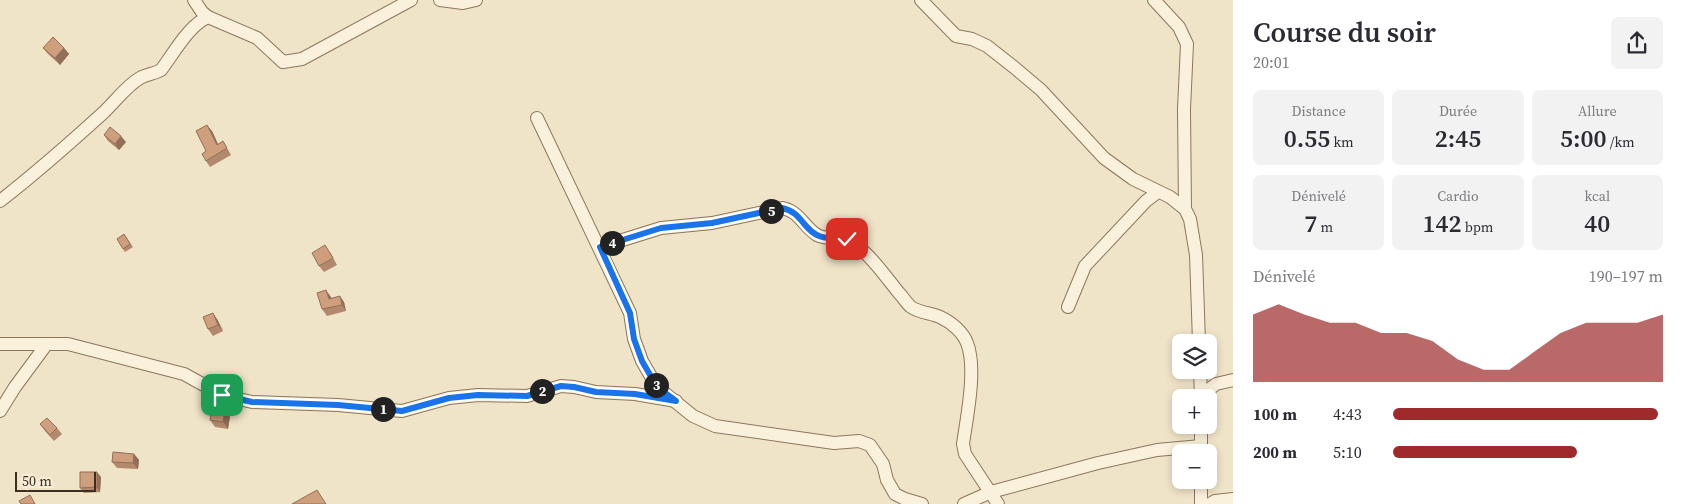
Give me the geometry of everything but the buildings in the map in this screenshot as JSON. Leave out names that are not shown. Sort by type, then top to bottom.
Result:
[{"type":"street","points":[[194,0],[208,17],[257,38],[283,62],[302,59],[411,0]]},
{"type":"street","points":[[440,0],[463,2],[476,0]]},
{"type":"street","points":[[921,0],[956,36],[987,46],[1041,90],[1104,158],[1133,179],[1170,197],[1185,209],[1190,219],[1196,256],[1199,334]]},
{"type":"street","points":[[1154,0],[1179,27],[1187,44],[1184,109],[1185,209]]},
{"type":"street","points":[[0,201],[40,169],[106,110],[127,87],[148,74],[161,70],[193,27],[208,17]]},
{"type":"street","points":[[537,118],[630,313],[634,339],[642,361],[657,387],[693,416],[715,426],[834,442],[858,441],[870,445],[883,464],[887,480],[896,494],[922,504]]},
{"type":"street","points":[[1068,307],[1085,266],[1146,200],[1158,192]]},
{"type":"street","points":[[600,247],[661,228],[712,223],[782,208],[797,214],[819,236],[847,239],[855,243],[910,307],[941,318],[960,331],[966,341],[970,354],[970,386],[963,444],[964,454],[998,504]]},
{"type":"street","points":[[0,344],[68,344],[184,374],[222,395],[252,402],[338,405],[402,411],[449,398],[478,395],[527,396],[561,386],[596,392],[635,394],[676,401]]},
{"type":"street","points":[[0,411],[46,345]]},
{"type":"street","points":[[1210,389],[1216,384],[1233,380]]},
{"type":"street","points":[[964,504],[990,492],[1106,461],[1157,450],[1172,450]]},
{"type":"street","points":[[1201,489],[1201,504]]},
{"type":"street","points":[[1210,504],[1215,501],[1233,499]]},
{"type":"route","points":[[222,395],[252,402],[338,405],[402,411],[449,398],[478,395],[527,396],[561,386],[596,392],[635,394],[676,401],[657,387],[642,361],[634,339],[630,313],[600,247],[661,228],[712,223],[782,208],[797,214],[819,236],[847,239]]}]
